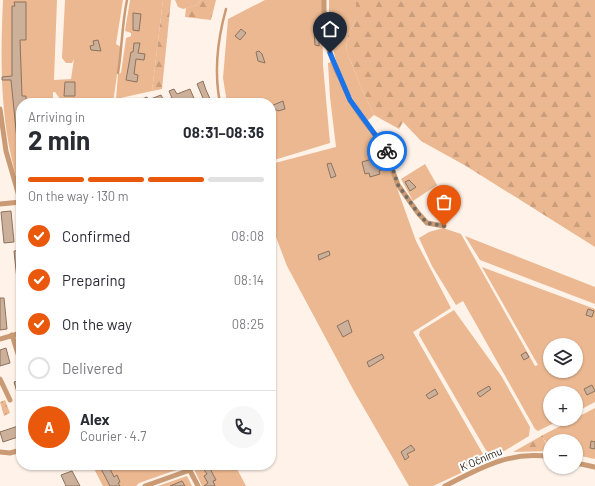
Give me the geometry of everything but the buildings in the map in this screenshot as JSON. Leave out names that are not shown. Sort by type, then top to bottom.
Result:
[{"type":"street","points":[[324,0],[324,21],[327,44],[336,70],[350,100],[383,145],[398,185],[418,213],[427,223],[444,226]]},
{"type":"street","points":[[0,109],[6,151],[16,185]]},
{"type":"street","points":[[0,204],[16,202]]},
{"type":"street","points":[[0,339],[16,334]]},
{"type":"street","points":[[12,335],[16,348]]},
{"type":"street","points":[[0,379],[10,400]]},
{"type":"street","points":[[0,452],[10,453],[16,451]]},
{"type":"street","name":"K Očnímu","points":[[444,486],[503,459],[531,456],[543,457]]},
{"type":"street","points":[[583,464],[595,467]]},
{"type":"street","points":[[145,486],[183,470]]},
{"type":"street","points":[[189,470],[198,486]]},
{"type":"lane","points":[[118,73],[123,42],[122,25],[127,0]]},
{"type":"lane","points":[[219,98],[217,81],[221,29],[226,9]]},
{"type":"green space","points":[[3,0],[57,0],[54,80],[71,79],[74,59],[72,63],[66,63],[62,58],[65,0],[123,0],[116,44],[121,47],[114,98],[59,98],[55,92],[53,92],[53,98],[16,98],[16,176],[5,121],[2,50]]},
{"type":"green space","points":[[130,0],[163,0],[152,91],[116,98],[118,74],[121,73],[126,38],[131,36],[131,33],[125,31]]},
{"type":"green space","points":[[163,0],[171,0],[162,89],[152,91]]},
{"type":"green space","points":[[175,0],[201,0],[197,5],[183,9],[178,7]]},
{"type":"green space","points":[[201,0],[216,0],[211,20],[185,17],[186,8],[197,5]]},
{"type":"green space","points":[[265,0],[322,0],[323,65],[330,143],[276,159],[276,98],[226,98],[223,78],[228,19]]},
{"type":"green space","points":[[329,0],[356,0],[356,19],[348,35],[346,49],[374,115],[367,121],[349,92],[337,64],[333,49],[329,18]]},
{"type":"green space","points":[[356,0],[595,0],[595,247],[466,166],[421,141],[403,122],[399,129],[374,115],[346,49],[348,35],[356,19]]},
{"type":"green space","points":[[331,62],[338,81],[383,149],[416,241],[451,308],[413,332],[487,461],[433,486],[409,486],[354,391],[287,266],[276,237],[276,163],[336,147],[330,97],[328,63]]},
{"type":"green space","points":[[425,164],[437,185],[413,201],[401,179]]},
{"type":"green space","points":[[443,228],[461,234],[535,366],[538,365],[482,267],[595,309],[595,402],[583,408],[583,386],[543,386],[543,426],[548,426],[538,431],[535,429],[463,301],[456,305],[432,266],[419,238],[429,232]]},
{"type":"green space","points":[[465,236],[595,287],[595,304],[480,260]]},
{"type":"green space","points":[[454,310],[502,377],[530,427],[529,436],[491,459],[419,335],[420,331]]},
{"type":"green space","points":[[5,400],[10,413],[4,416],[0,402]]},
{"type":"green space","points":[[595,408],[595,459],[583,456],[583,434],[545,434],[560,426],[583,426],[583,414]]},
{"type":"green space","points":[[543,435],[543,451],[513,452]]},
{"type":"green space","points":[[95,470],[176,470],[139,483],[136,486],[103,486]]},
{"type":"green space","points":[[194,470],[238,470],[246,486],[202,486]]},
{"type":"green space","points":[[187,476],[192,486],[158,486]]},
{"type":"way so far","points":[[387,151],[398,185],[424,221],[427,223],[444,226]]},
{"type":"route","points":[[330,53],[350,100],[387,151]]}]
